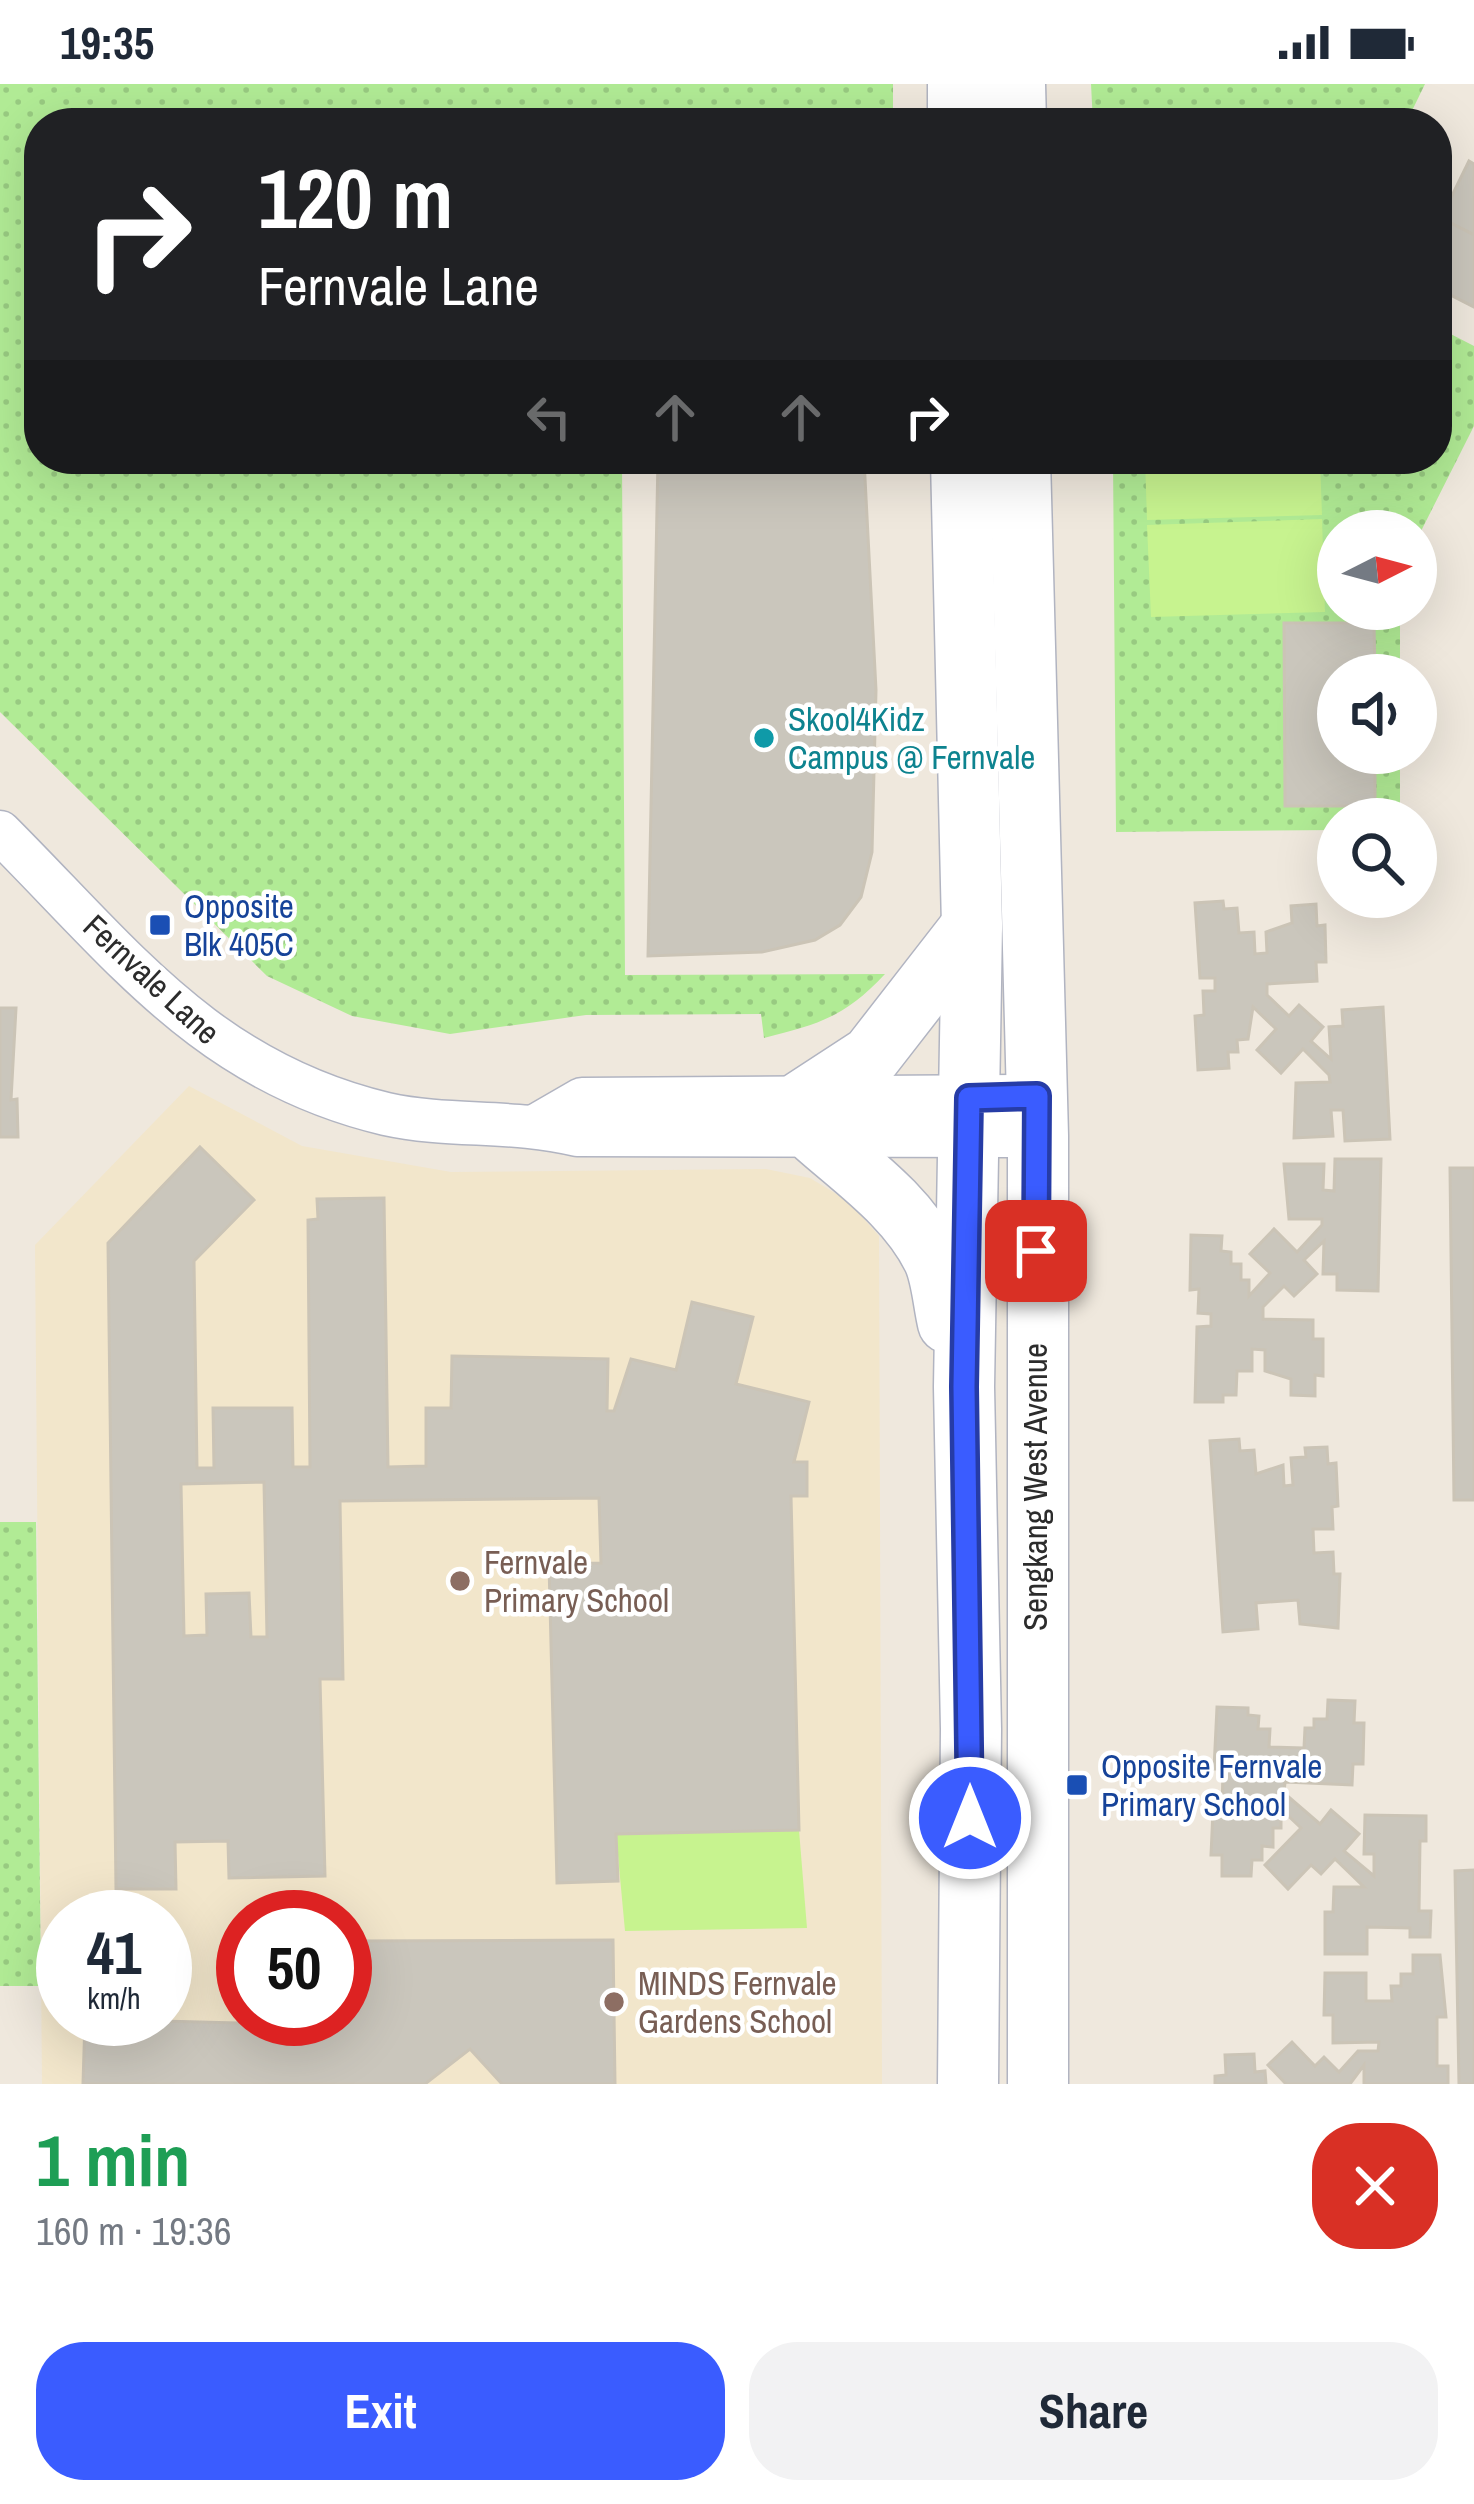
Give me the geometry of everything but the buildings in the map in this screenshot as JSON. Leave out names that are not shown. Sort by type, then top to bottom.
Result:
[{"type":"main road","name":"Sengkang West Avenue","points":[[961,474],[971,926],[964,1387],[971,1729],[968,2084]]},
{"type":"main road","name":"Sengkang West Avenue","points":[[1020,474],[1037,1116],[1039,2084]]},
{"type":"main road","points":[[964,1387],[934,1260],[892,1200],[809,1118],[871,1057],[971,926]]},
{"type":"street","name":"Fernvale Lane","points":[[0,832],[191,1023],[245,1062],[288,1082],[389,1114],[536,1125],[577,1135],[809,1118],[1037,1116]]},
{"type":"shaded area","name":"Fernvale Primary School","points":[[189,1086],[302,1146],[451,1172],[766,1169],[810,1178],[848,1201],[879,1236],[882,2084],[42,2084],[42,2046],[192,2046],[192,1890],[40,1890],[35,1245]]},
{"type":"green space","points":[[0,84],[893,84],[893,108],[24,108],[24,474],[622,474],[625,975],[885,974],[857,1000],[830,1017],[764,1038],[761,1014],[586,1015],[450,1034],[352,1016],[267,976],[0,712]]},
{"type":"green space","points":[[1091,84],[1425,84],[1413,108],[1092,108]]},
{"type":"green space","points":[[1452,335],[1474,346],[1474,426],[1452,470]]},
{"type":"green space","points":[[1113,474],[1450,474],[1432,510],[1317,510],[1317,630],[1400,630],[1400,654],[1317,654],[1317,774],[1400,774],[1400,798],[1317,798],[1317,830],[1116,832]]},
{"type":"green space","points":[[1145,474],[1321,474],[1322,510],[1317,515],[1147,520]]},
{"type":"green space","points":[[1317,519],[1317,612],[1151,617],[1147,525]]},
{"type":"green space","points":[[0,1522],[36,1522],[40,1890],[36,1890],[36,1986],[0,1986]]},
{"type":"green space","points":[[799,1830],[807,1928],[625,1931],[616,1834]]},
{"type":"place","name":"Skool4Kidz Campus @ Fernvale","points":[[764,738]]},
{"type":"place","name":"Opposite Blk 405C","points":[[160,925]]},
{"type":"place","name":"Fernvale Primary School","points":[[460,1581]]},
{"type":"place","name":"Opposite Fernvale Primary School","points":[[1077,1785]]},
{"type":"place","name":"MINDS Fernvale Gardens School","points":[[614,2002]]},
{"type":"route","points":[[970,1818],[964,1387],[969,1098],[1037,1096],[1036,1251]]}]
